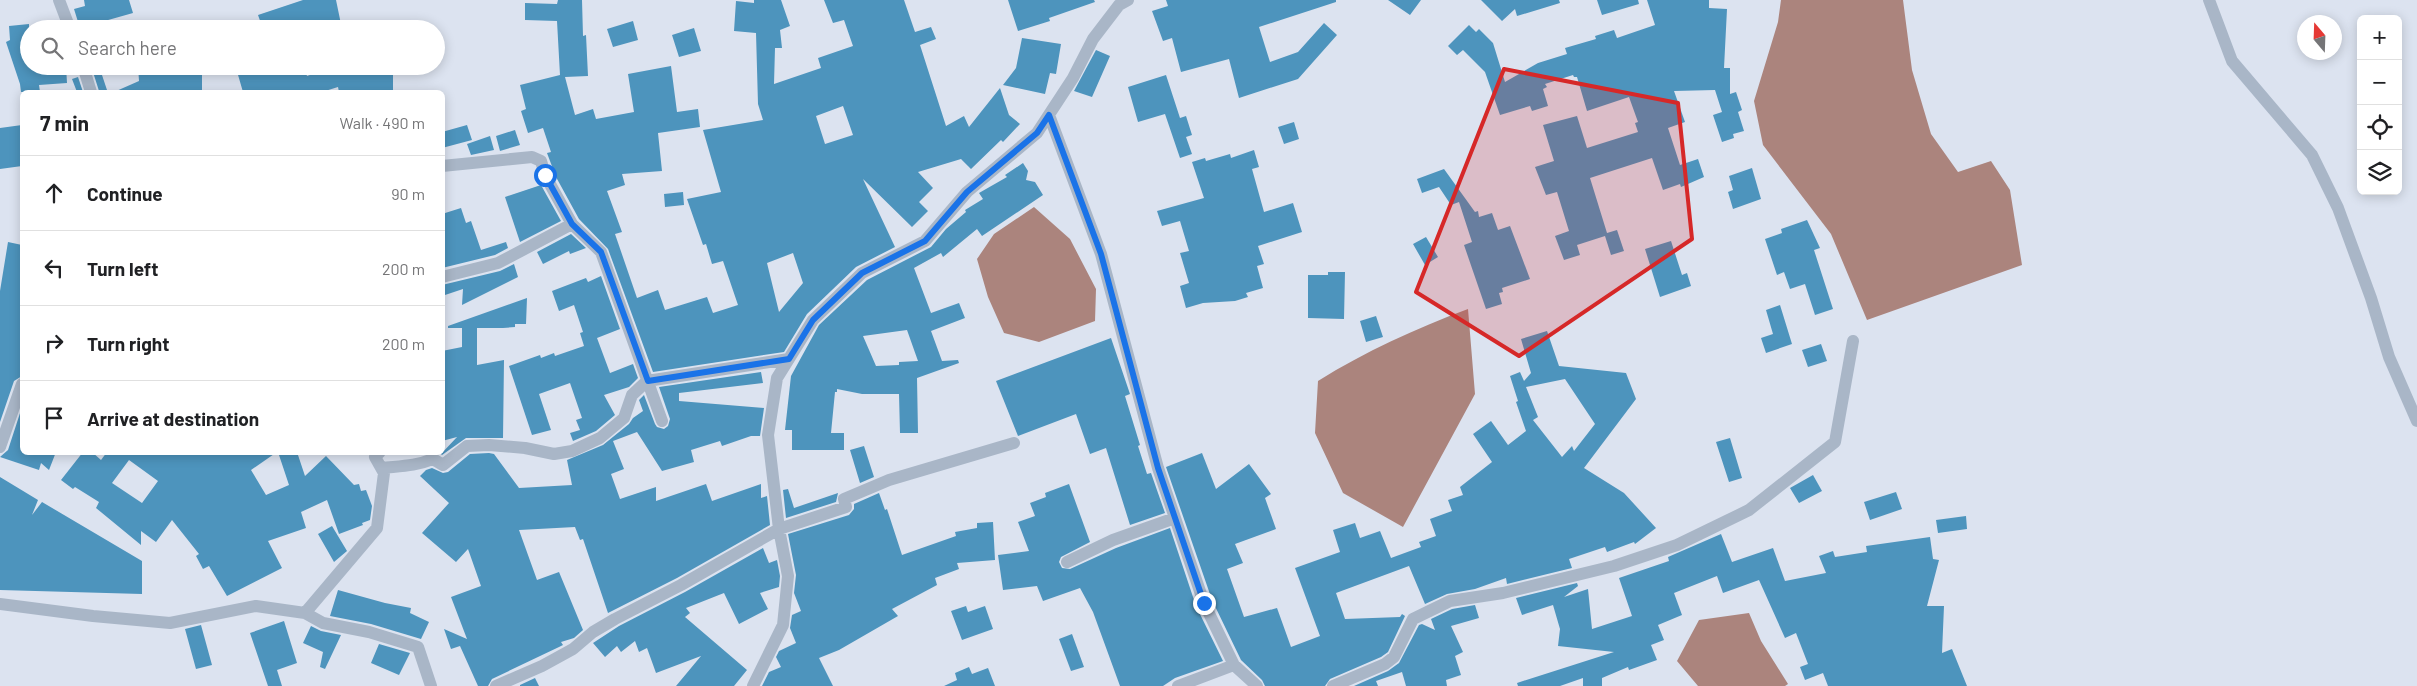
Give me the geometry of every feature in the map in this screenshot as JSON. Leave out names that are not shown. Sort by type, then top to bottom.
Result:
[{"type":"street","points":[[59,0],[67,20]]},
{"type":"street","points":[[753,686],[783,625],[788,576],[779,529],[768,435],[777,378],[813,320],[862,273],[925,241],[967,192],[1037,133],[1073,78],[1093,39],[1119,5],[1128,0]]},
{"type":"street","points":[[2209,0],[2232,61],[2312,155],[2338,208],[2371,298],[2389,357],[2417,421]]},
{"type":"street","points":[[86,75],[90,90]]},
{"type":"street","points":[[1049,115],[1101,254],[1158,468],[1204,603],[1234,665],[1258,686]]},
{"type":"street","points":[[445,166],[532,157],[541,161],[545,175],[572,224],[601,252],[662,421]]},
{"type":"street","points":[[445,276],[498,263],[572,224]]},
{"type":"street","points":[[1333,686],[1385,664],[1394,657],[1413,619],[1450,601],[1503,593],[1614,566],[1677,545],[1749,510],[1835,442],[1853,340]]},
{"type":"street","points":[[382,468],[404,465],[416,466],[433,459],[443,464],[467,446],[489,445],[541,450],[554,454],[564,453],[608,433],[624,418],[632,394],[648,381],[789,359]]},
{"type":"street","points":[[0,448],[20,390]]},
{"type":"street","points":[[496,686],[542,666],[572,649],[615,619],[682,586],[779,529],[846,507],[844,499],[889,480],[1014,443]]},
{"type":"street","points":[[305,613],[377,528],[384,472],[375,457],[377,455]]},
{"type":"street","points":[[1067,562],[1113,540],[1175,518]]},
{"type":"street","points":[[0,604],[93,616],[170,623],[256,606],[305,613],[323,623],[369,632],[418,648],[431,686]]},
{"type":"street","points":[[1178,686],[1234,665]]},
{"type":"highlighted area","points":[[1504,69],[1678,103],[1692,239],[1519,356],[1416,292]]},
{"type":"shaded area","points":[[1781,0],[1903,0],[1912,70],[1931,134],[1958,172],[1991,161],[2010,190],[2022,265],[1867,320],[1831,234],[1763,145],[1754,101],[1778,22]]},
{"type":"shaded area","points":[[1034,207],[1070,239],[1096,289],[1095,321],[1039,342],[1004,333],[988,297],[977,259],[994,234]]},
{"type":"shaded area","points":[[1468,309],[1475,394],[1403,527],[1343,493],[1315,433],[1318,381],[1391,341]]},
{"type":"shaded area","points":[[1749,613],[1761,641],[1788,684],[1785,686],[1698,686],[1677,661],[1699,620]]},
{"type":"building","points":[[84,0],[129,0],[133,13],[108,20],[77,20],[74,9],[85,6]]},
{"type":"building","points":[[303,0],[336,0],[340,20],[260,20],[258,15]]},
{"type":"building","points":[[558,0],[582,0],[583,36],[586,35],[588,76],[565,77],[575,115],[593,109],[596,119],[634,112],[628,74],[671,66],[677,112],[698,109],[700,127],[658,133],[662,171],[622,174],[625,185],[607,191],[622,232],[615,234],[637,298],[658,290],[665,310],[707,297],[713,313],[738,305],[723,261],[712,264],[706,244],[703,245],[687,199],[721,192],[703,130],[763,120],[758,104],[756,33],[734,31],[736,1],[754,3],[754,0],[781,0],[790,26],[780,30],[782,48],[775,48],[774,84],[821,68],[818,58],[853,46],[844,20],[833,23],[824,0],[904,0],[915,32],[931,27],[936,39],[920,45],[946,126],[964,116],[969,127],[1000,88],[1009,115],[1020,124],[1003,142],[1001,140],[971,169],[961,159],[918,172],[933,188],[919,202],[928,211],[912,227],[863,179],[895,247],[856,267],[807,314],[784,352],[653,372],[608,249],[579,219],[556,177],[547,153],[551,152],[543,128],[528,133],[521,111],[526,109],[520,85],[560,75],[557,21],[525,20],[525,3],[557,4]],"holes":[[[843,106],[853,135],[825,144],[816,116]],[[793,253],[803,283],[779,312],[767,263]]]},
{"type":"building","points":[[1008,0],[1094,0],[1095,2],[1049,18],[1050,21],[1018,31]]},
{"type":"building","points":[[1166,0],[1336,0],[1336,2],[1259,27],[1270,62],[1298,52],[1324,23],[1337,35],[1298,79],[1239,98],[1229,59],[1181,72],[1172,38],[1163,41],[1152,11],[1168,6]]},
{"type":"building","points":[[1388,0],[1421,0],[1410,15]]},
{"type":"building","points":[[1481,0],[1559,0],[1560,3],[1517,16],[1515,9],[1502,21]]},
{"type":"building","points":[[1597,0],[1638,0],[1639,4],[1602,15]]},
{"type":"building","points":[[1647,0],[1709,0],[1709,8],[1727,9],[1724,68],[1730,68],[1730,94],[1736,92],[1742,110],[1738,112],[1744,131],[1733,134],[1734,138],[1722,142],[1713,115],[1722,112],[1715,90],[1674,91],[1685,122],[1668,128],[1680,165],[1698,159],[1704,177],[1681,187],[1680,184],[1663,190],[1652,158],[1590,178],[1607,233],[1617,230],[1624,251],[1611,255],[1605,236],[1577,245],[1580,255],[1564,260],[1555,236],[1569,231],[1557,192],[1546,195],[1535,167],[1554,161],[1543,125],[1577,116],[1587,148],[1638,132],[1635,123],[1638,122],[1629,97],[1587,111],[1577,77],[1573,75],[1545,84],[1547,87],[1543,89],[1548,106],[1532,111],[1530,106],[1500,115],[1485,72],[1463,50],[1457,55],[1448,46],[1469,25],[1476,32],[1479,29],[1493,43],[1505,82],[1538,63],[1567,54],[1565,48],[1596,39],[1595,36],[1614,30],[1617,38],[1655,25]]},
{"type":"building","points":[[633,21],[638,40],[613,47],[607,29]]},
{"type":"building","points":[[20,25],[20,75],[67,75],[67,83],[39,85],[40,90],[21,90],[6,42],[10,40],[9,26]]},
{"type":"building","points":[[694,28],[701,51],[679,57],[672,35]]},
{"type":"building","points":[[1022,38],[1061,44],[1056,74],[1050,73],[1045,94],[1003,85],[1016,68]]},
{"type":"building","points":[[1096,50],[1110,56],[1092,97],[1074,91]]},
{"type":"building","points":[[94,75],[102,75],[107,90],[99,90]]},
{"type":"building","points":[[139,75],[202,75],[202,90],[119,90],[139,81]]},
{"type":"building","points":[[238,75],[393,75],[393,90],[339,90],[338,87],[328,90],[242,90]]},
{"type":"building","points":[[1166,75],[1180,118],[1186,116],[1192,135],[1186,137],[1192,154],[1180,158],[1165,114],[1138,122],[1128,87]]},
{"type":"building","points":[[78,77],[82,90],[76,90],[72,79]]},
{"type":"building","points":[[1294,122],[1299,139],[1284,144],[1278,127]]},
{"type":"building","points":[[20,125],[20,166],[0,169],[0,128]]},
{"type":"building","points":[[467,125],[472,140],[445,147],[445,131]]},
{"type":"building","points":[[515,130],[520,145],[500,151],[496,136]]},
{"type":"building","points":[[490,136],[494,150],[471,155],[467,144]]},
{"type":"building","points":[[1254,150],[1259,167],[1252,169],[1264,212],[1293,203],[1302,232],[1258,246],[1264,264],[1257,266],[1263,288],[1246,293],[1248,297],[1235,301],[1203,303],[1186,308],[1180,286],[1189,283],[1180,253],[1189,251],[1180,221],[1162,226],[1157,211],[1204,198],[1192,162],[1205,158],[1206,161],[1230,154],[1231,158]]},
{"type":"building","points":[[1023,163],[1028,171],[1026,180],[1035,182],[1043,195],[982,236],[977,229],[943,257],[941,253],[914,268],[931,313],[959,303],[965,318],[931,331],[942,361],[958,360],[959,363],[917,378],[918,433],[900,433],[899,394],[862,394],[837,389],[837,392],[835,392],[831,433],[844,433],[844,450],[792,450],[792,430],[785,430],[791,376],[819,325],[867,280],[931,247],[946,229],[966,212],[965,210],[983,199],[979,193],[1007,177],[1005,175]],"holes":[[[907,330],[918,361],[899,362],[899,365],[876,366],[863,336]]]},
{"type":"building","points":[[1752,168],[1761,199],[1733,209],[1728,192],[1733,190],[1729,176]]},
{"type":"building","points":[[1444,169],[1475,212],[1478,211],[1479,217],[1492,213],[1498,230],[1510,226],[1530,279],[1502,288],[1503,292],[1499,293],[1502,304],[1486,309],[1464,245],[1472,242],[1459,202],[1451,205],[1439,187],[1422,193],[1417,179]]},
{"type":"building","points":[[541,185],[561,221],[520,242],[505,197]]},
{"type":"building","points":[[683,192],[684,205],[665,207],[664,194]]},
{"type":"building","points":[[461,208],[466,223],[471,221],[481,250],[506,242],[508,248],[495,255],[445,267],[445,213]]},
{"type":"building","points":[[1807,220],[1820,248],[1814,250],[1833,309],[1815,315],[1805,284],[1790,289],[1784,272],[1777,275],[1765,239],[1782,233],[1781,229]]},
{"type":"building","points":[[571,234],[586,248],[570,254],[569,251],[543,264],[537,252]]},
{"type":"building","points":[[1426,237],[1438,257],[1425,265],[1413,244]]},
{"type":"building","points":[[1671,241],[1682,275],[1687,273],[1691,286],[1660,297],[1645,249]]},
{"type":"building","points":[[8,242],[20,245],[20,377],[14,381],[0,422],[0,291]]},
{"type":"building","points":[[514,264],[518,277],[462,305],[463,289],[445,295],[445,284],[500,271]]},
{"type":"building","points":[[1328,272],[1345,272],[1344,319],[1308,318],[1308,275],[1328,275]]},
{"type":"building","points":[[601,276],[620,329],[597,338],[610,373],[633,364],[638,378],[629,387],[604,395],[615,415],[596,431],[573,441],[570,433],[580,430],[576,420],[582,418],[570,383],[539,394],[551,430],[532,435],[509,366],[540,355],[541,358],[554,353],[555,356],[584,346],[580,333],[583,332],[574,305],[559,311],[552,291],[586,278],[588,282]]},
{"type":"building","points":[[527,298],[526,324],[515,324],[515,327],[503,328],[477,328],[477,365],[504,360],[503,438],[466,438],[445,453],[445,450],[457,437],[445,440],[445,350],[462,347],[462,328],[448,328],[448,326]]},
{"type":"building","points":[[1780,305],[1792,344],[1766,353],[1761,338],[1773,334],[1766,310]]},
{"type":"building","points":[[1376,316],[1383,337],[1366,342],[1360,321]]},
{"type":"building","points":[[1547,331],[1559,366],[1626,373],[1636,399],[1584,468],[1624,493],[1656,528],[1635,544],[1634,542],[1607,552],[1605,547],[1569,559],[1572,568],[1507,584],[1506,578],[1475,589],[1447,594],[1425,604],[1409,566],[1336,593],[1345,619],[1400,617],[1402,614],[1405,616],[1388,652],[1381,657],[1330,679],[1325,686],[1265,686],[1262,680],[1241,660],[1212,600],[1166,467],[1202,453],[1216,489],[1249,464],[1271,494],[1265,498],[1276,529],[1235,544],[1243,563],[1227,569],[1244,617],[1277,608],[1291,647],[1320,636],[1295,568],[1340,552],[1333,530],[1355,523],[1360,538],[1380,531],[1391,558],[1421,547],[1419,542],[1436,536],[1430,519],[1452,511],[1448,500],[1463,495],[1460,487],[1492,462],[1473,434],[1491,421],[1508,445],[1526,431],[1516,402],[1518,401],[1510,376],[1520,372],[1524,381],[1531,373],[1521,339]],"holes":[[[1565,379],[1595,424],[1574,451],[1572,446],[1562,457],[1533,420],[1538,417],[1526,387]]]},
{"type":"building","points":[[1111,338],[1130,394],[1125,396],[1140,445],[1138,446],[1147,474],[1151,473],[1165,513],[1130,525],[1106,448],[1090,454],[1076,414],[1018,436],[996,381]]},
{"type":"building","points":[[1821,344],[1827,361],[1808,367],[1802,350]]},
{"type":"building","points":[[761,372],[763,383],[679,393],[679,401],[764,408],[760,436],[751,436],[722,446],[720,441],[691,450],[694,462],[662,471],[637,432],[613,441],[624,469],[611,474],[620,499],[656,487],[656,501],[706,484],[712,501],[761,484],[761,498],[767,496],[770,525],[677,578],[608,613],[583,539],[580,540],[575,527],[519,530],[537,580],[559,572],[583,630],[574,638],[561,642],[563,645],[492,679],[488,686],[478,686],[460,646],[451,649],[444,629],[467,639],[451,597],[481,586],[468,549],[456,562],[422,533],[449,503],[420,476],[426,470],[432,468],[443,473],[448,472],[470,454],[489,453],[494,454],[519,488],[572,485],[567,460],[603,445],[629,424],[633,418],[643,411],[639,400],[644,395],[655,424],[657,427],[664,429],[668,426],[670,419],[659,387]]},
{"type":"building","points":[[20,413],[20,455],[55,455],[49,470],[41,463],[39,470],[0,457],[8,450]]},
{"type":"building","points":[[1730,438],[1742,478],[1729,482],[1716,442]]},
{"type":"building","points":[[864,446],[874,477],[860,483],[850,450]]},
{"type":"building","points":[[81,455],[95,455],[101,460],[105,455],[273,455],[251,470],[266,495],[289,485],[279,455],[298,455],[305,476],[326,456],[354,485],[359,484],[361,491],[366,490],[372,506],[370,520],[362,523],[363,525],[339,534],[327,500],[301,512],[306,528],[268,541],[282,568],[227,596],[209,566],[203,569],[196,556],[199,554],[172,520],[156,542],[141,531],[141,545],[96,508],[99,502],[75,487],[73,489],[61,480]],"holes":[[[129,460],[158,481],[142,503],[112,483]]]},
{"type":"building","points":[[1813,475],[1822,491],[1799,503],[1790,488]]},
{"type":"building","points":[[0,477],[38,500],[32,515],[42,502],[142,561],[142,594],[0,590]]},
{"type":"building","points":[[1069,484],[1090,542],[1061,557],[1059,562],[1062,568],[1070,569],[1116,548],[1170,528],[1196,606],[1223,661],[1175,678],[1163,686],[1120,686],[1093,612],[1080,588],[1043,601],[1037,586],[1003,590],[998,555],[1029,551],[1018,522],[1035,516],[1030,503],[1046,497],[1045,493]]},
{"type":"building","points":[[788,489],[794,508],[838,493],[836,502],[786,518],[783,490]]},
{"type":"building","points":[[1896,492],[1902,509],[1870,520],[1864,502]]},
{"type":"building","points":[[879,493],[885,510],[887,509],[902,555],[956,536],[955,532],[977,528],[977,523],[993,522],[995,560],[957,563],[959,569],[935,578],[937,585],[892,609],[898,616],[839,650],[819,658],[833,686],[762,686],[769,672],[781,667],[776,657],[779,651],[796,643],[790,628],[792,615],[801,611],[794,593],[796,575],[788,534],[849,515],[854,509],[854,504]]},
{"type":"building","points":[[1966,516],[1967,529],[1938,533],[1936,520]]},
{"type":"building","points":[[332,526],[347,551],[334,562],[318,534]]},
{"type":"building","points":[[1721,534],[1732,562],[1773,548],[1785,581],[1826,573],[1819,556],[1833,551],[1835,557],[1867,552],[1866,546],[1930,537],[1933,559],[1939,560],[1927,606],[1944,606],[1942,653],[1952,649],[1967,686],[1828,686],[1823,673],[1805,680],[1800,667],[1808,664],[1796,633],[1785,638],[1759,580],[1723,593],[1717,576],[1674,593],[1682,615],[1658,625],[1664,640],[1651,645],[1657,660],[1629,670],[1628,667],[1602,678],[1602,686],[1583,686],[1583,678],[1560,686],[1518,686],[1517,683],[1614,652],[1558,646],[1560,629],[1553,605],[1522,615],[1516,598],[1577,583],[1578,586],[1564,597],[1588,589],[1592,629],[1632,616],[1619,578],[1669,561],[1668,557]]},
{"type":"building","points":[[763,548],[769,563],[777,560],[780,576],[779,587],[760,593],[768,609],[739,624],[724,593],[686,608],[690,613],[685,617],[747,670],[734,686],[676,686],[701,656],[656,673],[647,648],[639,652],[635,641],[621,652],[617,646],[605,657],[593,643],[619,626],[685,592]]},
{"type":"building","points":[[338,590],[411,608],[410,613],[429,622],[421,639],[371,624],[330,616]]},
{"type":"building","points":[[1475,605],[1479,618],[1451,626],[1463,652],[1455,656],[1461,675],[1446,680],[1447,686],[1406,686],[1402,672],[1376,681],[1378,686],[1354,686],[1388,671],[1399,663],[1419,625],[1422,624],[1435,630],[1431,619],[1452,609]]},
{"type":"building","points":[[966,606],[968,612],[985,606],[993,629],[962,640],[951,611]]},
{"type":"building","points":[[284,621],[297,663],[277,670],[282,686],[268,686],[250,633]]},
{"type":"building","points":[[201,625],[212,665],[196,669],[185,629]]},
{"type":"building","points":[[311,626],[321,631],[341,635],[325,669],[320,667],[323,652],[303,643]]},
{"type":"building","points":[[1072,634],[1084,667],[1071,671],[1059,639]]},
{"type":"building","points":[[379,644],[410,653],[399,675],[371,663]]},
{"type":"building","points":[[969,667],[972,674],[988,668],[995,686],[944,686],[957,680],[955,673]]},
{"type":"building","points":[[535,678],[539,686],[520,686],[520,685]]},
{"type":"route","points":[[545,175],[572,224],[601,252],[648,381],[708,370],[789,359],[813,320],[862,273],[925,241],[967,192],[1037,133],[1049,115],[1101,254],[1158,468],[1204,603]]}]
